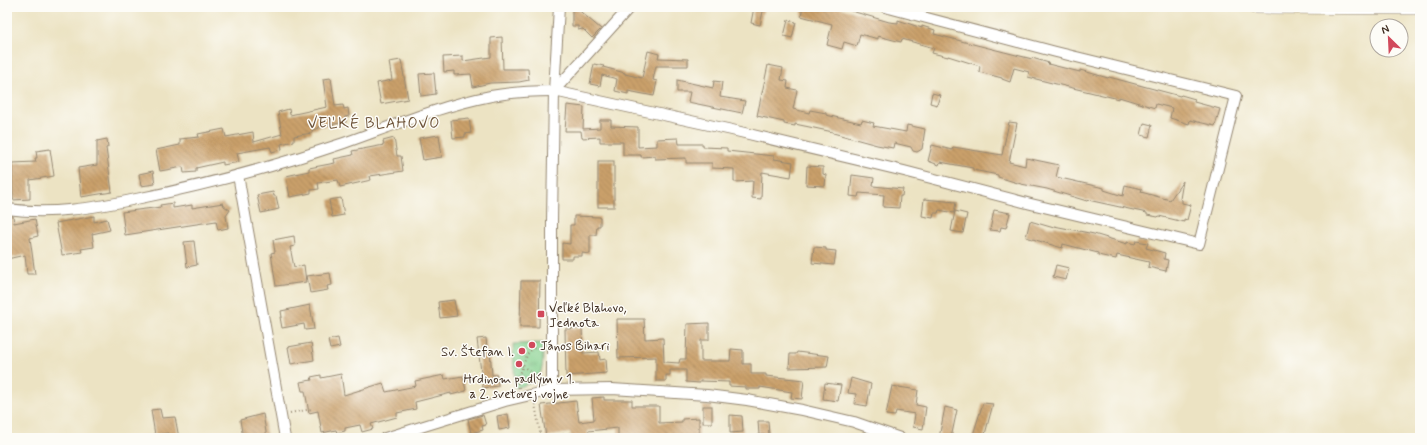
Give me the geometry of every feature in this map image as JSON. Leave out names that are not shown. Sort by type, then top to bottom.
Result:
[{"type":"main road","points":[[1254,7],[1420,8]]},
{"type":"street","points":[[552,390],[554,91],[559,7]]},
{"type":"street","points":[[554,91],[630,7]]},
{"type":"street","points":[[7,209],[33,212],[77,209],[170,192],[277,165],[419,116],[472,100],[509,93],[554,91],[754,135],[1199,244],[1236,96],[1056,52],[885,7]]},
{"type":"street","points":[[238,175],[285,438]]},
{"type":"street","points":[[385,438],[505,401],[552,390],[612,389],[707,395],[747,400],[802,410],[854,422],[900,438]]},
{"type":"path","points":[[519,389],[518,377],[524,359],[529,352],[536,347],[545,346]]},
{"type":"path","points":[[522,366],[540,377]]},
{"type":"path","points":[[534,402],[541,438]]},
{"type":"path","points":[[281,415],[312,409]]},
{"type":"green space","points":[[543,343],[542,367],[537,378],[532,382],[515,388],[513,344]]},
{"type":"building","points":[[572,7],[575,7],[601,29],[592,38],[583,29],[578,30],[578,26],[572,26]]},
{"type":"building","points":[[754,7],[764,7],[760,25],[751,23]]},
{"type":"building","points":[[803,7],[838,7],[889,22],[898,23],[898,20],[922,28],[922,26],[935,30],[934,34],[1032,58],[1049,63],[1048,64],[1080,72],[1080,70],[1180,96],[1181,95],[1195,99],[1194,102],[1220,109],[1215,126],[1190,120],[1189,124],[1170,118],[1172,108],[1156,104],[1155,108],[1119,97],[1119,99],[1028,77],[1029,72],[1014,68],[1010,82],[1002,78],[979,72],[980,66],[948,56],[932,53],[934,48],[902,39],[901,42],[878,36],[878,39],[860,34],[857,46],[844,42],[842,49],[827,45],[832,24],[801,16]]},
{"type":"building","points":[[788,20],[796,22],[792,38],[784,36]]},
{"type":"building","points":[[502,37],[503,69],[528,69],[529,80],[519,82],[490,83],[473,87],[471,74],[454,75],[454,71],[444,72],[443,57],[463,56],[463,61],[491,57],[491,38]]},
{"type":"building","points":[[648,51],[659,54],[658,58],[688,59],[688,66],[656,66],[653,80],[657,81],[654,96],[628,91],[628,94],[615,91],[617,79],[602,75],[600,86],[590,84],[594,64],[642,78]]},
{"type":"building","points":[[401,60],[408,99],[381,104],[377,83],[392,80],[389,62]]},
{"type":"building","points":[[768,65],[783,68],[781,80],[788,81],[787,88],[797,90],[793,109],[809,113],[810,110],[826,113],[826,115],[861,123],[862,120],[874,123],[873,126],[906,132],[907,125],[925,129],[922,149],[917,152],[913,151],[911,147],[894,143],[893,148],[877,145],[833,132],[795,124],[795,126],[784,124],[784,122],[757,116]]},
{"type":"building","points":[[434,73],[436,94],[421,96],[419,74]]},
{"type":"building","points":[[331,78],[335,106],[343,105],[344,109],[348,108],[349,116],[345,117],[346,122],[318,127],[319,128],[312,130],[312,133],[294,136],[294,141],[281,144],[282,149],[272,152],[270,147],[237,153],[239,162],[223,165],[223,162],[196,168],[196,172],[184,173],[183,167],[160,171],[156,150],[180,145],[180,139],[199,137],[198,134],[224,129],[226,137],[253,132],[254,142],[282,134],[278,112],[289,109],[290,115],[327,107],[323,79]]},
{"type":"building","points":[[677,80],[713,88],[714,81],[722,82],[720,97],[745,101],[742,113],[688,102],[690,92],[677,92]]},
{"type":"building","points":[[932,93],[940,95],[937,105],[930,103]]},
{"type":"building","points":[[567,105],[584,107],[583,129],[600,128],[600,120],[611,120],[611,126],[638,127],[638,147],[657,146],[657,139],[678,138],[679,144],[703,144],[703,147],[727,148],[727,151],[774,156],[774,159],[793,162],[791,177],[762,172],[761,199],[752,198],[753,181],[734,182],[734,169],[712,168],[712,163],[686,163],[686,158],[655,159],[655,156],[641,157],[641,155],[623,155],[623,142],[600,142],[600,137],[582,138],[581,131],[565,131]]},
{"type":"building","points":[[469,118],[471,133],[465,134],[465,137],[453,138],[451,120]]},
{"type":"building","points":[[1009,122],[1017,123],[1009,162],[1025,166],[1026,158],[1059,165],[1056,177],[1104,188],[1104,190],[1123,196],[1125,185],[1142,189],[1141,192],[1170,200],[1183,181],[1180,199],[1182,200],[1182,203],[1191,205],[1187,220],[1184,219],[1184,222],[1159,216],[1147,215],[1147,213],[1087,201],[1047,189],[1021,184],[998,177],[998,175],[973,170],[973,168],[940,162],[939,165],[928,161],[932,145],[952,150],[953,147],[1002,155]]},
{"type":"building","points":[[1144,123],[1152,125],[1149,137],[1141,135]]},
{"type":"building","points":[[439,135],[442,157],[423,160],[419,138]]},
{"type":"building","points":[[394,138],[397,156],[401,156],[403,171],[370,176],[371,180],[340,187],[338,180],[318,183],[319,189],[311,190],[311,193],[290,197],[286,176],[309,171],[309,168],[335,163],[334,159],[353,155],[352,151],[384,145],[383,141]]},
{"type":"building","points":[[107,139],[108,147],[106,148],[112,192],[81,197],[78,168],[97,165],[97,141]]},
{"type":"building","points":[[50,149],[54,176],[30,180],[30,199],[13,200],[12,163],[36,162],[36,151]]},
{"type":"building","points":[[598,161],[614,161],[614,207],[598,207]]},
{"type":"building","points":[[807,166],[823,167],[823,174],[826,175],[825,186],[806,185]]},
{"type":"building","points":[[153,171],[155,184],[141,186],[139,174]]},
{"type":"building","points":[[852,175],[874,178],[873,186],[903,189],[902,196],[900,196],[899,208],[883,207],[884,195],[859,193],[858,197],[850,196]]},
{"type":"building","points":[[273,192],[274,196],[276,196],[279,209],[261,213],[257,195]]},
{"type":"building","points":[[341,198],[344,215],[332,217],[329,200]]},
{"type":"building","points":[[924,199],[956,202],[954,213],[939,210],[938,213],[934,213],[933,218],[922,216]]},
{"type":"building","points":[[173,203],[173,208],[192,205],[192,208],[223,203],[224,206],[230,210],[226,216],[228,228],[218,230],[216,221],[125,235],[122,212],[161,207],[160,205]]},
{"type":"building","points":[[994,210],[1010,213],[1006,228],[1001,227],[1000,231],[990,230]]},
{"type":"building","points":[[955,211],[967,214],[963,233],[951,231]]},
{"type":"building","points":[[7,216],[13,216],[14,223],[35,219],[38,236],[30,238],[35,274],[27,274],[25,255],[7,259]]},
{"type":"building","points":[[94,216],[94,222],[107,219],[110,230],[92,234],[94,247],[81,249],[82,252],[62,255],[56,223]]},
{"type":"building","points":[[574,216],[600,217],[600,226],[597,226],[596,235],[590,235],[590,254],[582,253],[582,256],[573,256],[573,259],[562,259],[562,243],[570,244],[570,225],[574,225]]},
{"type":"building","points":[[1030,221],[1054,228],[1054,226],[1094,234],[1127,244],[1127,242],[1135,244],[1136,241],[1148,243],[1146,248],[1165,253],[1164,259],[1168,260],[1166,271],[1148,267],[1149,262],[1117,255],[1116,259],[1063,244],[1062,248],[1026,237]]},
{"type":"building","points":[[294,236],[295,246],[290,247],[294,267],[304,265],[306,282],[276,286],[271,253],[275,252],[273,240]]},
{"type":"building","points":[[194,241],[197,265],[187,267],[184,242]]},
{"type":"building","points":[[814,247],[836,251],[834,265],[812,263]]},
{"type":"building","points":[[1056,265],[1069,268],[1066,280],[1053,277]]},
{"type":"building","points":[[330,273],[332,285],[327,286],[328,290],[310,293],[307,276]]},
{"type":"building","points":[[521,281],[540,281],[539,327],[520,327]]},
{"type":"building","points":[[454,300],[457,316],[440,318],[438,302]]},
{"type":"building","points":[[310,305],[314,329],[305,330],[304,324],[282,328],[280,317],[282,317],[281,311]]},
{"type":"building","points":[[617,319],[644,319],[645,339],[663,338],[664,362],[679,363],[680,359],[686,359],[687,324],[709,323],[709,340],[701,340],[701,361],[730,361],[731,349],[743,350],[743,364],[751,364],[751,374],[766,374],[766,376],[804,380],[802,399],[791,398],[792,392],[760,387],[760,389],[746,389],[746,387],[729,386],[729,382],[686,382],[686,370],[670,370],[670,375],[666,375],[666,381],[656,381],[656,357],[618,358]]},
{"type":"building","points":[[582,328],[583,353],[599,352],[600,360],[606,359],[607,373],[566,376],[565,329]]},
{"type":"building","points":[[338,338],[340,347],[330,349],[328,340]]},
{"type":"building","points":[[486,338],[487,351],[490,351],[492,375],[497,375],[498,386],[483,388],[477,339]]},
{"type":"building","points":[[311,343],[314,360],[291,364],[288,347]]},
{"type":"building","points":[[797,352],[829,356],[827,367],[789,368],[790,354],[796,354]]},
{"type":"building","points":[[341,374],[344,395],[383,383],[386,392],[416,386],[415,381],[444,375],[445,379],[463,376],[466,391],[451,395],[451,393],[415,402],[416,409],[397,413],[397,417],[371,424],[373,429],[362,432],[360,425],[345,428],[345,431],[337,433],[336,430],[322,433],[318,411],[309,413],[305,391],[302,391],[300,382],[312,380],[311,377],[321,375],[321,378]]},
{"type":"building","points":[[851,378],[871,384],[867,406],[855,404],[856,394],[848,393]]},
{"type":"building","points":[[825,383],[841,385],[838,401],[823,399]]},
{"type":"building","points":[[892,386],[918,390],[916,405],[926,407],[923,429],[913,427],[915,414],[896,411],[895,416],[886,415]]},
{"type":"building","points":[[604,397],[604,400],[632,400],[632,406],[659,406],[659,423],[682,422],[682,419],[699,418],[699,438],[683,438],[683,436],[647,437],[647,435],[618,438],[618,428],[588,431],[588,436],[571,437],[570,433],[546,437],[541,405],[576,401],[579,422],[594,420],[592,398]]},
{"type":"building","points":[[983,403],[993,404],[984,438],[972,438]]},
{"type":"building","points":[[703,406],[712,406],[712,423],[703,423]]},
{"type":"building","points":[[945,407],[957,410],[951,438],[939,438]]},
{"type":"building","points":[[160,409],[162,418],[175,417],[179,438],[169,438],[168,433],[155,435],[151,410]]},
{"type":"building","points":[[263,414],[267,438],[243,438],[240,420]]},
{"type":"building","points":[[508,414],[510,428],[499,430],[497,416]]},
{"type":"building","points":[[483,415],[486,425],[482,426],[483,430],[471,433],[468,419]]},
{"type":"building","points":[[730,415],[742,416],[743,432],[730,433]]},
{"type":"building","points":[[758,421],[768,421],[769,435],[759,435]]},
{"type":"place","name":"Veľké Blahovo, Jednota","points":[[541,314]]},
{"type":"place","name":"János Bihari","points":[[532,345]]},
{"type":"place","name":"Sv. Štefan I.","points":[[522,351]]},
{"type":"place","name":"Hrdinom padlým v 1. a 2. svetovej vojne","points":[[519,364]]},
{"type":"district","name":"VEĽKÉ BLAHOVO","points":[[374,123]]}]
